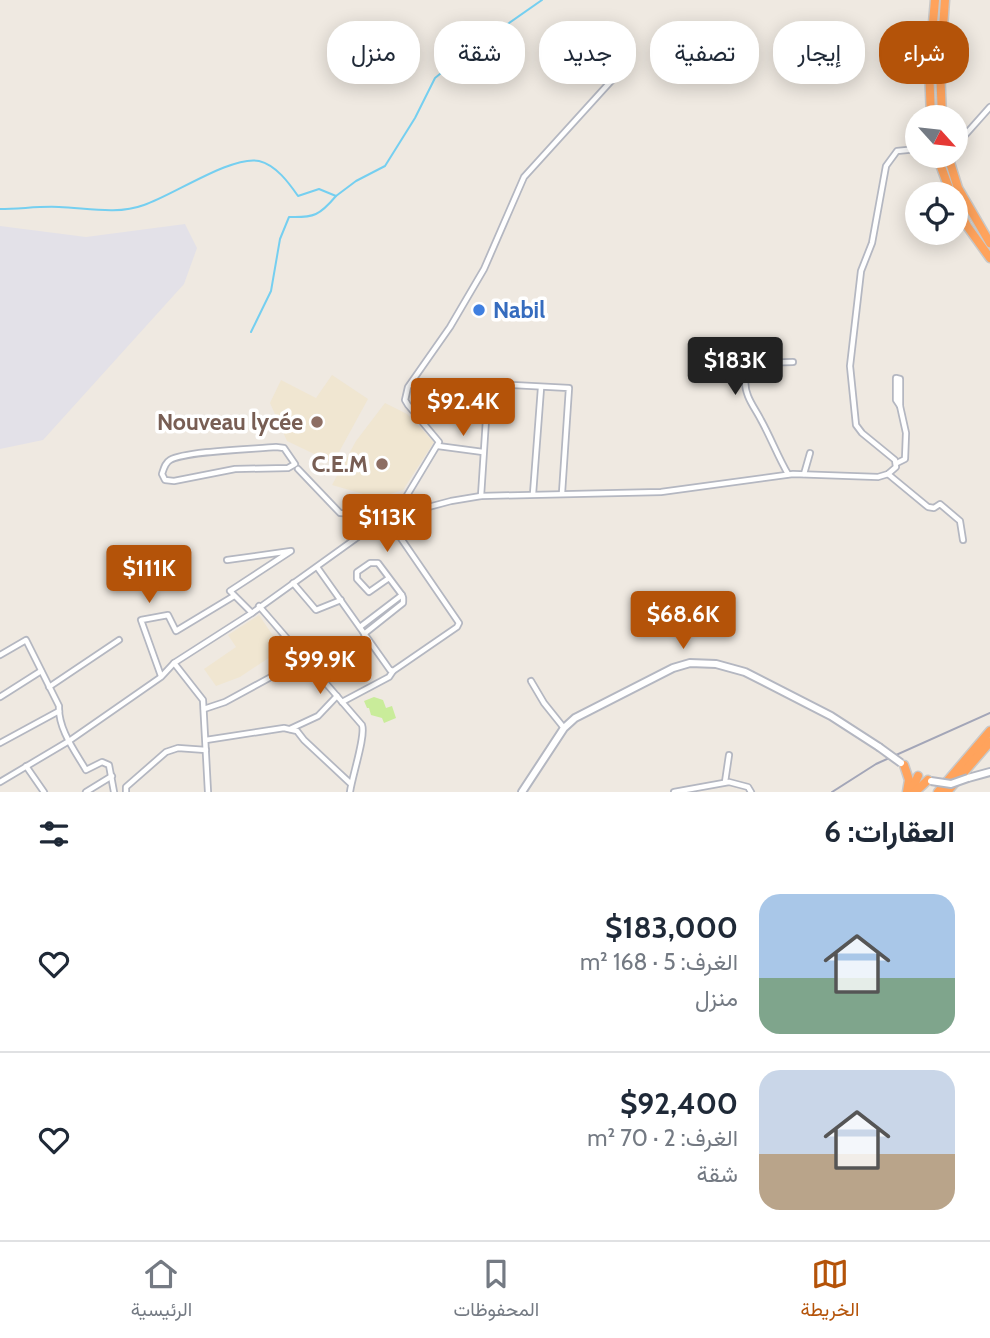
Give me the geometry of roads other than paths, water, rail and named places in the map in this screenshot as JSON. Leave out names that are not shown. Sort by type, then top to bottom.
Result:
[{"type":"highway","points":[[931,105],[929,68],[935,0]]},
{"type":"highway","points":[[942,105],[940,68],[946,0]]},
{"type":"highway","points":[[952,168],[958,188],[990,243]]},
{"type":"highway","points":[[968,227],[990,258]]},
{"type":"highway","points":[[947,792],[990,731]]},
{"type":"highway","points":[[938,792],[990,742]]},
{"type":"highway","points":[[903,764],[911,792]]},
{"type":"highway","points":[[911,792],[918,776]]},
{"type":"highway","points":[[911,792],[929,781]]},
{"type":"main road","points":[[523,792],[564,728],[575,718],[673,668],[690,663],[716,664],[745,672],[788,693],[831,716],[929,781],[951,784],[990,772]]},
{"type":"street","points":[[387,518],[414,487],[438,446],[438,438],[405,400],[408,387],[450,327],[484,269],[524,177],[608,84]]},
{"type":"street","points":[[968,132],[990,107]]},
{"type":"street","points":[[897,463],[856,425],[850,366],[861,271],[874,235],[881,183],[886,166],[897,151],[905,150]]},
{"type":"street","points":[[788,474],[748,396],[746,379],[750,371],[766,362],[793,362]]},
{"type":"street","points":[[0,782],[69,741],[161,677],[174,663],[252,613],[372,525],[387,518],[451,500],[481,496],[661,492],[788,474],[878,477],[888,474],[897,463],[904,460],[906,444],[900,406],[900,379],[897,378],[896,400],[900,406]]},
{"type":"street","points":[[481,496],[489,385],[566,387],[570,390],[562,493]]},
{"type":"street","points":[[533,494],[541,388]]},
{"type":"street","points":[[438,446],[483,452]]},
{"type":"street","points":[[296,466],[234,469],[174,481],[165,480],[162,474],[166,464],[172,459],[192,454],[284,448],[296,466],[340,513],[357,514],[372,525]]},
{"type":"street","points":[[804,474],[810,453]]},
{"type":"street","points":[[888,474],[928,507],[934,508],[940,504],[957,518],[963,540]]},
{"type":"street","points":[[342,702],[389,677],[393,671],[459,623],[387,518]]},
{"type":"street","points":[[227,561],[291,551],[230,590],[252,613]]},
{"type":"street","points":[[364,634],[403,603],[402,595],[389,578],[374,561],[357,572],[356,576],[369,592],[389,578]]},
{"type":"street","points":[[317,566],[393,671]]},
{"type":"street","points":[[293,583],[316,610],[341,600]]},
{"type":"street","points":[[360,627],[402,595]]},
{"type":"street","points":[[161,677],[141,621],[168,615],[176,631],[234,596]]},
{"type":"street","points":[[260,606],[355,716],[364,730],[350,792]]},
{"type":"street","points":[[0,655],[26,640],[59,706],[58,716],[69,741],[86,770],[103,762],[108,765],[114,792]]},
{"type":"street","points":[[49,687],[118,640]]},
{"type":"street","points":[[204,709],[225,702],[304,659]]},
{"type":"street","points":[[174,663],[203,700],[208,792]]},
{"type":"street","points":[[0,698],[41,671]]},
{"type":"street","points":[[531,681],[564,728]]},
{"type":"street","points":[[289,730],[317,716],[337,696]]},
{"type":"street","points":[[0,743],[59,711]]},
{"type":"street","points":[[206,740],[262,731],[297,732],[351,784]]},
{"type":"street","points":[[126,792],[126,787],[166,752],[178,748],[206,750]]},
{"type":"street","points":[[725,782],[729,755]]},
{"type":"street","points":[[26,766],[44,792]]},
{"type":"street","points":[[86,792],[112,776]]},
{"type":"street","points":[[674,792],[725,782],[748,787],[751,792]]},
{"type":"waterway","points":[[0,209],[134,208],[218,170],[247,161],[259,161],[271,166],[298,196],[319,189],[336,196],[356,181],[385,166],[415,118],[435,78],[542,0]]},
{"type":"waterway","points":[[251,332],[271,291],[280,239],[289,217],[316,214],[336,196]]},
{"type":"railway","points":[[832,792],[876,764],[990,713]]},
{"type":"place","name":"Nabil","points":[[479,310]]},
{"type":"place","name":"Nouveau lycée","points":[[317,422]]},
{"type":"place","name":"C.E.M","points":[[382,464]]}]
